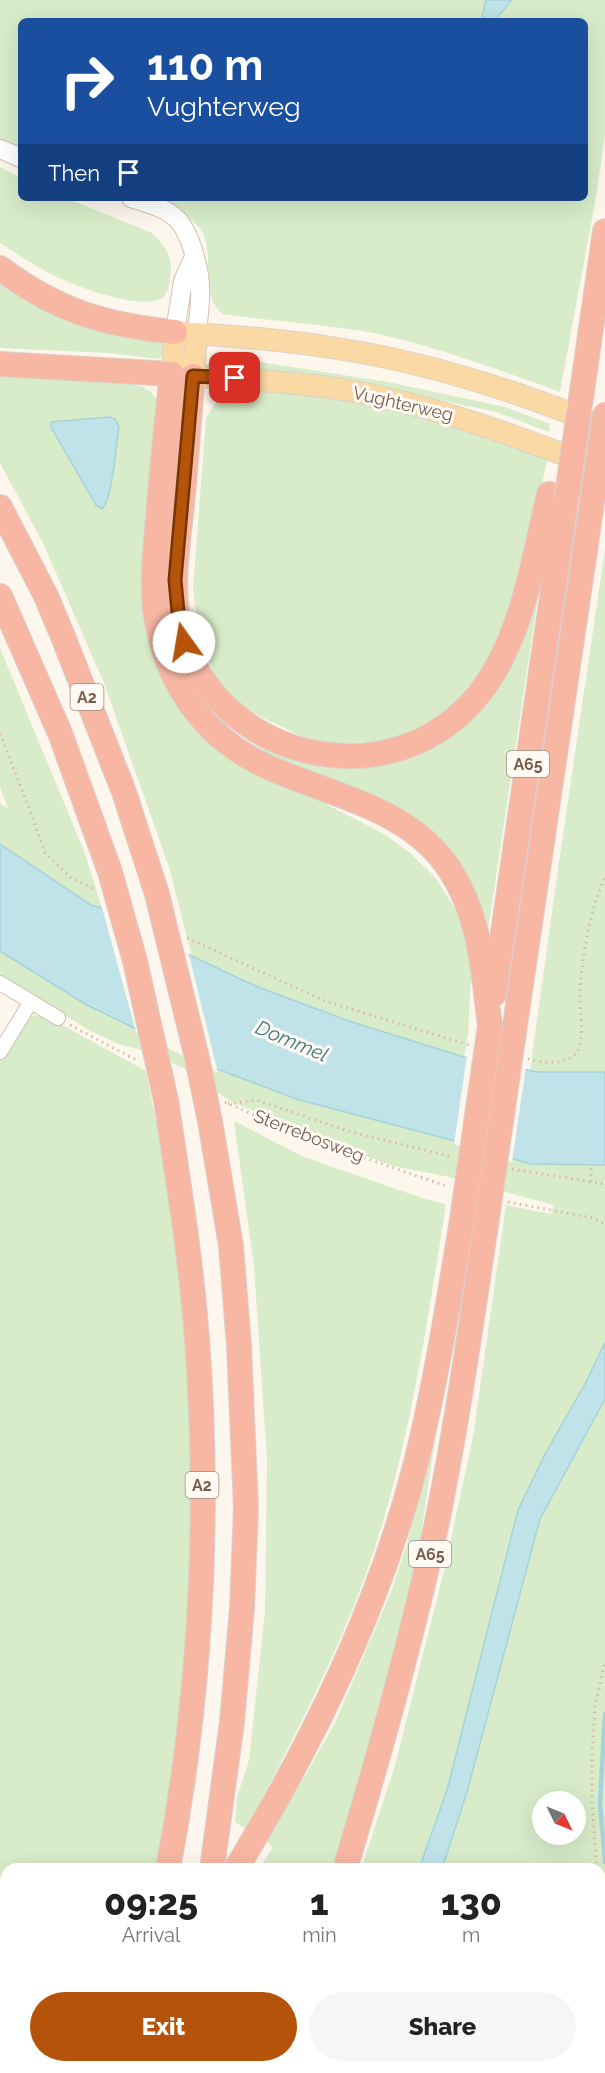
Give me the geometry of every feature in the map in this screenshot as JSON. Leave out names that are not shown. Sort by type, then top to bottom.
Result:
[{"type":"highway","name":"A65","points":[[182,375],[175,597],[182,632],[201,677],[219,700],[254,729],[269,738],[297,750],[327,756],[378,754],[424,738],[461,712],[478,694],[494,671],[509,640],[558,497],[579,412],[605,231]]},
{"type":"highway","points":[[0,268],[48,300],[88,316],[136,327],[186,333]]},
{"type":"highway","points":[[0,364],[182,375]]},
{"type":"highway","name":"A65","points":[[182,375],[164,450],[154,588],[158,628],[168,661],[182,694],[195,713],[237,750],[267,767],[354,799],[387,815],[414,832],[433,850],[449,868],[459,885],[475,922],[480,943],[490,1026]]},
{"type":"highway","name":"A65","points":[[347,1863],[389,1722],[436,1526],[459,1401],[605,414]]},
{"type":"highway","name":"A65","points":[[240,1863],[293,1772],[347,1662],[373,1597],[403,1508],[419,1450],[442,1342],[461,1226],[490,1026],[558,497]]},
{"type":"highway","name":"A2","points":[[0,507],[46,596],[124,792],[157,894],[194,1047],[214,1110],[232,1257],[239,1346],[246,1508],[242,1608],[232,1722],[213,1863]]},
{"type":"highway","name":"A2","points":[[0,596],[60,733],[106,882],[135,961],[166,1100],[189,1252],[197,1340],[203,1513],[200,1608],[190,1724],[169,1863]]},
{"type":"main road","points":[[182,375],[186,333],[300,342],[418,364],[509,390],[605,426]]},
{"type":"main road","name":"Vughterweg","points":[[182,375],[256,379],[340,389],[416,406],[506,433],[605,470]]},
{"type":"street","points":[[0,149],[18,157]]},
{"type":"street","points":[[140,201],[161,208],[176,218],[186,230],[191,243],[194,257],[183,281],[186,333]]},
{"type":"street","points":[[0,983],[58,1018]]},
{"type":"street","points":[[0,1052],[30,1003]]},
{"type":"path","points":[[0,734],[30,808],[45,853],[70,878],[106,882]]},
{"type":"path","points":[[520,1057],[552,1062],[568,1060],[578,1051],[581,1037],[580,994],[586,935],[594,901],[605,877]]},
{"type":"path","points":[[178,933],[325,1001],[477,1047]]},
{"type":"path","points":[[58,1018],[85,1035],[148,1065]]},
{"type":"path","points":[[228,1104],[256,1100],[351,1132],[458,1158]]},
{"type":"path","name":"Sterrebosweg","points":[[214,1110],[228,1104],[303,1137],[449,1187]]},
{"type":"path","points":[[591,1165],[591,1182]]},
{"type":"path","points":[[503,1167],[605,1184]]},
{"type":"path","points":[[504,1201],[592,1218],[605,1224]]},
{"type":"path","points":[[597,1863],[592,1803],[592,1757],[595,1707],[605,1660]]},
{"type":"green space","points":[[0,0],[486,0],[482,16],[484,18],[18,18],[18,149],[0,141]]},
{"type":"green space","points":[[512,0],[605,0],[605,135],[596,197],[560,392],[467,359],[397,338],[336,327],[223,314],[215,306],[211,296],[207,248],[199,227],[183,213],[158,201],[588,201],[588,18],[497,18]]},
{"type":"green space","points":[[0,167],[18,176],[18,201],[73,201],[152,233],[161,242],[171,264],[169,285],[162,298],[153,301],[141,302],[113,297],[73,284],[0,243]]},
{"type":"green space","points":[[0,279],[162,344],[165,348],[163,356],[159,359],[108,353],[0,348]]},
{"type":"green space","points":[[224,359],[254,361],[388,382],[505,407],[550,424],[549,432],[496,412],[387,389],[213,367],[211,364],[213,361]]},
{"type":"green space","points":[[0,373],[108,381],[141,386],[151,392],[158,402],[173,688],[299,790],[384,834],[409,852],[435,877],[461,918],[472,964],[468,1033],[464,1057],[309,1007],[259,988],[192,957],[169,867],[104,683],[43,543],[0,463]],"holes":[[[109,417],[116,420],[119,427],[113,470],[109,494],[102,509],[96,505],[51,427],[51,422]]]},
{"type":"green space","points":[[243,390],[319,396],[398,411],[476,432],[547,460],[523,579],[515,605],[493,650],[475,678],[454,703],[424,726],[387,739],[367,742],[348,744],[310,739],[248,709],[229,694],[210,666],[196,615],[193,589],[206,419],[220,399]]},
{"type":"green space","points":[[605,549],[605,1072],[530,1071],[557,876]]},
{"type":"green space","points":[[541,577],[487,937],[456,867],[262,750],[244,736],[297,758],[449,730]]},
{"type":"green space","points":[[0,648],[84,851],[102,908],[91,905],[0,844],[0,803],[8,809],[0,787]]},
{"type":"green space","points":[[0,951],[85,1004],[217,1069],[296,1098],[455,1141],[605,1165],[605,1863],[363,1863],[394,1769],[444,1571],[473,1437],[506,1205],[551,1214],[554,1205],[449,1177],[393,1166],[336,1145],[230,1101],[182,1067],[138,1049],[121,1045],[90,1031],[0,974]]},
{"type":"green space","points":[[34,1015],[46,1016],[146,1071],[168,1181],[191,1345],[192,1553],[181,1707],[159,1863],[0,1863],[0,1057],[21,1023]]},
{"type":"green space","points":[[234,1121],[304,1157],[425,1199],[446,1204],[414,1394],[393,1488],[379,1534],[352,1611],[324,1675],[246,1829],[235,1822],[237,1797],[249,1760],[265,1612],[267,1461],[254,1267]]},
{"type":"green space","points":[[437,1427],[409,1598],[335,1863],[263,1863],[273,1847],[265,1840],[334,1725],[391,1592],[407,1544]]},
{"type":"water","points":[[486,0],[512,0],[497,18],[482,16]]},
{"type":"water","points":[[110,417],[116,420],[119,427],[109,494],[102,509],[96,505],[51,427],[51,422]]},
{"type":"water","name":"Dommel","points":[[0,844],[91,905],[102,908],[149,936],[258,987],[352,1022],[464,1057],[538,1072],[605,1072],[605,1165],[530,1164],[455,1141],[296,1099],[217,1069],[85,1004],[0,951]]},
{"type":"water","points":[[605,1342],[605,1399],[540,1519],[467,1792],[444,1863],[421,1863],[447,1790],[518,1510],[545,1454],[586,1382]]},
{"type":"pier","points":[[101,904],[188,951],[218,1073],[136,1032]]},
{"type":"pier","points":[[467,1055],[526,1067],[512,1162],[454,1144]]},
{"type":"waterway","points":[[605,1714],[600,1803],[605,1862]]},
{"type":"route","points":[[184,642],[175,597],[175,580],[193,376],[235,378]]}]
